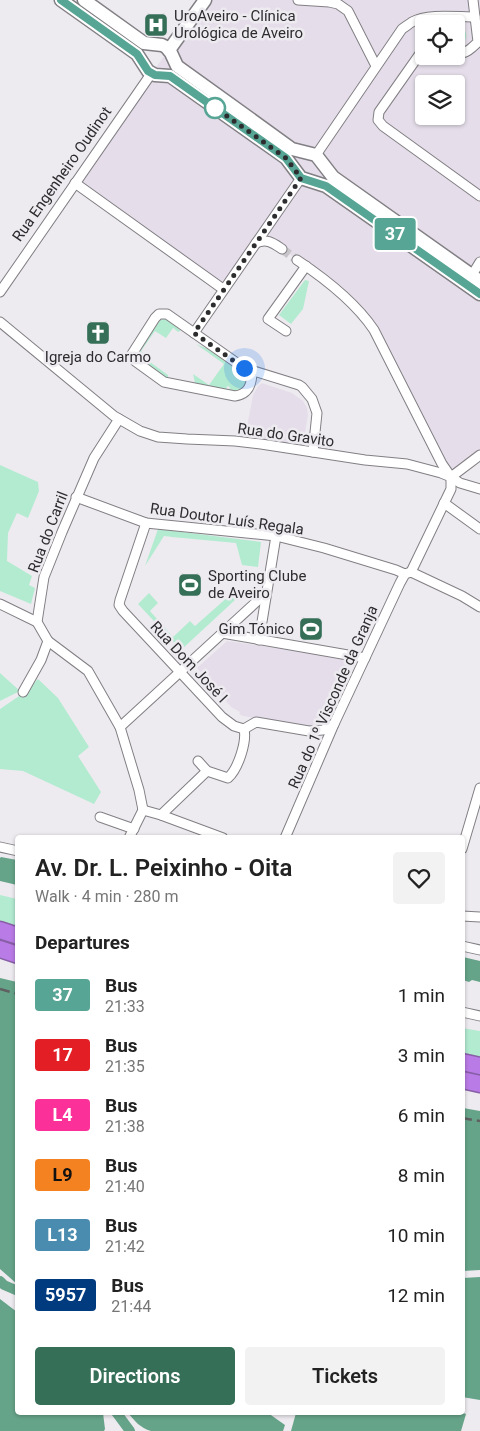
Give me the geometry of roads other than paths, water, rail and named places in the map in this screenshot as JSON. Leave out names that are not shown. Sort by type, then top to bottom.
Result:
[{"type":"highway","points":[[0,930],[15,935]]},
{"type":"highway","points":[[0,949],[15,954]]},
{"type":"highway","points":[[465,1063],[480,1066]]},
{"type":"highway","points":[[465,1081],[480,1084]]},
{"type":"main road","points":[[61,0],[137,54],[145,68],[155,74],[170,76],[286,158],[302,176],[326,186],[480,294]]},
{"type":"main road","points":[[84,0],[144,43],[162,45],[171,53],[177,66],[292,149],[315,157],[333,177],[476,278]]},
{"type":"main road","points":[[155,74],[168,71],[171,67],[171,53],[205,0]]},
{"type":"main road","points":[[142,60],[145,51],[153,45]]},
{"type":"main road","points":[[304,154],[315,157],[322,170],[319,175],[314,179],[302,176],[296,162],[298,158],[304,154]]},
{"type":"street","points":[[298,0],[329,2],[338,4],[348,11],[376,66]]},
{"type":"street","points":[[465,52],[478,42],[473,0]]},
{"type":"street","points":[[315,157],[402,29],[412,22],[427,18],[454,16],[475,18]]},
{"type":"street","points":[[415,61],[379,112],[378,120],[390,132],[480,196]]},
{"type":"street","name":"Rua Engenheiro Oudinot","points":[[0,292],[75,183],[155,74]]},
{"type":"street","points":[[194,333],[302,176]]},
{"type":"street","points":[[75,183],[224,289]]},
{"type":"street","points":[[268,226],[272,242]]},
{"type":"street","points":[[256,243],[266,240],[282,250]]},
{"type":"street","points":[[297,260],[353,304],[366,318],[442,464],[452,477],[480,455]]},
{"type":"street","points":[[476,278],[480,262]]},
{"type":"street","points":[[286,331],[268,319],[306,266]]},
{"type":"street","points":[[252,371],[252,381],[249,388],[242,395],[235,396],[164,382],[134,361],[132,354],[155,318],[159,314],[167,314],[244,368],[300,385],[312,399],[317,413],[313,452]]},
{"type":"street","name":"Rua do Gravito","points":[[0,322],[119,419],[140,431],[158,436],[187,440],[235,441],[365,460],[407,464],[452,477],[460,483],[480,490]]},
{"type":"street","name":"Rua do Carril","points":[[37,622],[44,577],[76,497],[94,458],[119,419]]},
{"type":"street","name":"Rua do 1º Visconde da Granja","points":[[286,835],[334,724],[365,658],[444,503],[450,489],[452,477]]},
{"type":"street","name":"Rua Doutor Luís Regala","points":[[76,497],[146,523],[276,536],[324,548],[408,573],[462,596],[480,607]]},
{"type":"street","points":[[444,503],[480,529]]},
{"type":"street","name":"Rua Dom José I","points":[[146,523],[119,606],[222,717],[234,726],[244,729]]},
{"type":"street","points":[[259,640],[276,536]]},
{"type":"street","points":[[120,727],[266,593]]},
{"type":"street","points":[[0,604],[37,622],[48,641],[88,671],[120,727],[143,810],[131,833],[100,817]]},
{"type":"street","points":[[222,634],[365,658]]},
{"type":"street","points":[[23,692],[41,660],[48,641]]},
{"type":"street","points":[[198,762],[208,772],[228,778],[233,774],[244,744],[244,729],[256,722],[309,731],[323,730],[334,724]]},
{"type":"street","points":[[161,815],[208,772]]},
{"type":"street","points":[[465,840],[480,788]]},
{"type":"street","points":[[143,810],[215,835]]},
{"type":"street","points":[[470,822],[480,824]]},
{"type":"street","points":[[0,847],[15,850]]},
{"type":"street","points":[[465,916],[480,917]]},
{"type":"street","points":[[465,947],[480,950]]},
{"type":"street","points":[[465,1013],[480,1016]]},
{"type":"waterway","points":[[0,1281],[15,1290]]},
{"type":"waterway","points":[[118,1415],[130,1431]]},
{"type":"tunnel","points":[[282,249],[297,260]]},
{"type":"railway","points":[[0,989],[15,993]]},
{"type":"railway","points":[[465,1118],[480,1121]]},
{"type":"place","name":"UroAveiro - Clínica Urológica de Aveiro","points":[[156,25]]},
{"type":"place","name":"Igreja do Carmo","points":[[98,333]]},
{"type":"place","name":"Sporting Clube de Aveiro","points":[[190,585]]},
{"type":"place","name":"Gim Tónico","points":[[311,629]]}]
